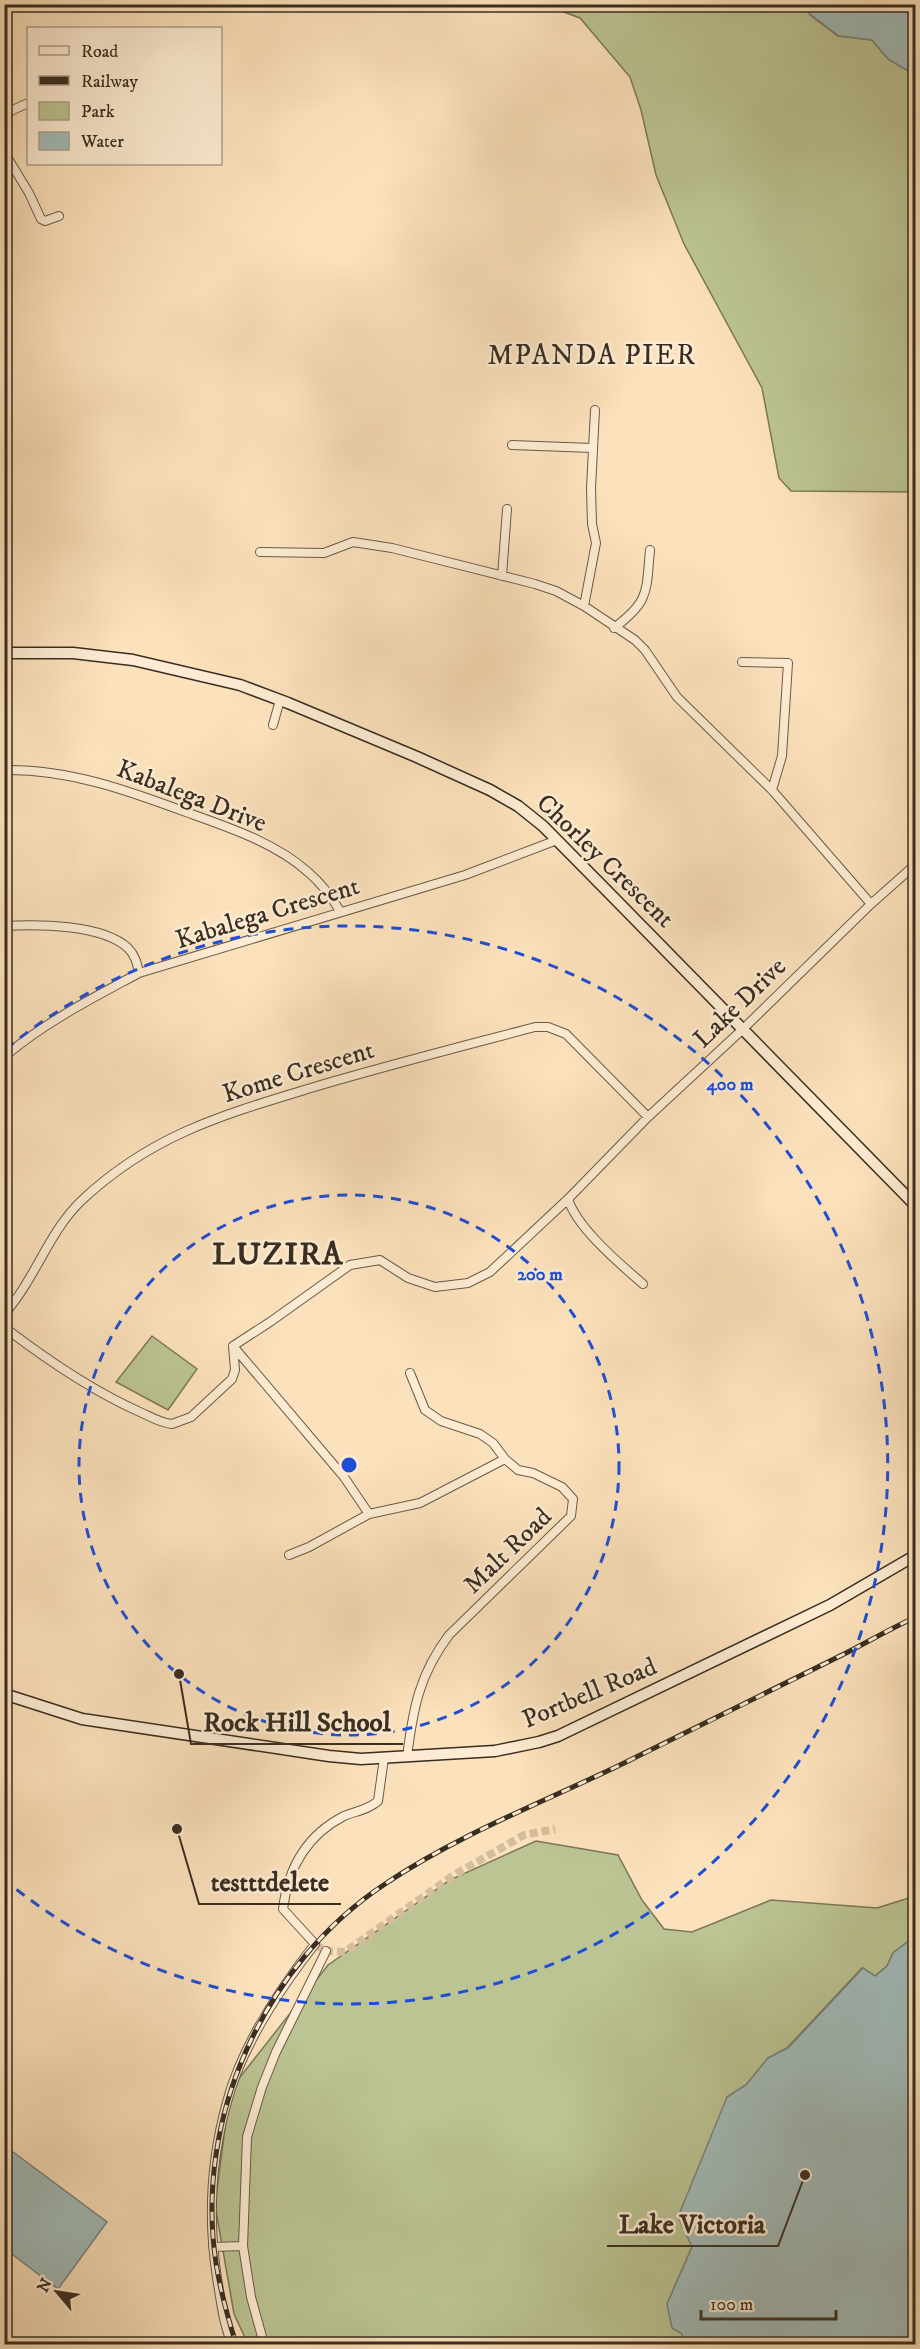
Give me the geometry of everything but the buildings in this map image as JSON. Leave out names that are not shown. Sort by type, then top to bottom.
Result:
[{"type":"main road","name":"Chorley Crescent","points":[[4,653],[74,653],[133,660],[240,685],[490,790],[532,816],[557,840],[915,1206]]},
{"type":"main road","name":"Portbell Road","points":[[4,1694],[82,1719],[318,1755],[361,1759],[495,1750],[558,1736],[830,1605],[915,1555]]},
{"type":"street","points":[[4,114],[27,103]]},
{"type":"street","points":[[4,152],[29,193],[41,219],[45,221],[59,216]]},
{"type":"street","points":[[584,606],[596,543],[592,524],[592,448],[595,410]]},
{"type":"street","points":[[512,446],[592,448]]},
{"type":"street","points":[[502,576],[507,509]]},
{"type":"street","points":[[260,552],[324,554],[351,542],[392,548],[556,591],[584,606],[635,640],[645,650],[677,697],[772,790],[871,904]]},
{"type":"street","points":[[614,628],[636,612],[644,597],[650,550]]},
{"type":"street","points":[[742,662],[788,663],[782,756],[772,790]]},
{"type":"street","points":[[273,725],[280,700]]},
{"type":"street","name":"Kabalega Drive","points":[[4,770],[42,771],[100,782],[237,832],[272,848],[308,872],[330,895],[340,911]]},
{"type":"street","name":"Kabalega Crescent","points":[[4,1057],[90,998],[139,973],[465,875],[557,840]]},
{"type":"street","name":"Lake Drive","points":[[233,1346],[350,1265],[372,1260],[384,1261],[408,1278],[435,1287],[468,1283],[490,1272],[568,1199],[648,1117],[915,864]]},
{"type":"street","points":[[4,926],[32,924],[79,929],[101,935],[128,948],[136,960],[139,973]]},
{"type":"street","name":"Kome Crescent","points":[[4,1314],[64,1222],[79,1203],[113,1173],[184,1131],[235,1111],[355,1075],[535,1027],[548,1027],[566,1034],[648,1117]]},
{"type":"street","points":[[568,1199],[578,1220],[643,1284]]},
{"type":"street","points":[[4,1327],[40,1355],[98,1390],[132,1408],[172,1424],[191,1417],[232,1379],[235,1370],[233,1346]]},
{"type":"street","points":[[233,1346],[329,1459],[369,1514]]},
{"type":"street","name":"Malt Road","points":[[407,1757],[416,1698],[431,1664],[445,1641],[572,1515],[573,1499],[562,1487],[533,1473],[518,1470],[505,1460],[493,1443],[480,1434],[441,1421],[424,1410],[410,1373]]},
{"type":"street","points":[[289,1555],[309,1547],[369,1514],[429,1499],[505,1460]]},
{"type":"street","points":[[232,2344],[225,2327],[213,2247],[212,2198],[227,2102],[255,2033],[293,1972],[315,1944],[283,1909],[285,1890],[299,1858],[314,1837],[336,1821],[369,1808],[378,1801],[384,1758]]},
{"type":"street","points":[[264,2344],[251,2297],[243,2246],[248,2137],[262,2087],[276,2052],[326,1951]]},
{"type":"street","points":[[213,2247],[243,2246]]},
{"type":"green space","points":[[545,5],[806,5],[810,15],[838,36],[872,40],[888,59],[915,75],[915,492],[791,491],[779,478],[762,388],[684,244],[656,175],[641,110],[630,77],[580,18]]},
{"type":"green space","points":[[152,1336],[197,1369],[168,1410],[116,1382]]},
{"type":"green space","points":[[536,1841],[618,1855],[642,1900],[664,1929],[692,1932],[771,1900],[877,1908],[915,1896],[915,1936],[893,1953],[887,1966],[875,1976],[862,1968],[787,2048],[768,2058],[746,2085],[727,2097],[692,2247],[667,2304],[682,2334],[681,2344],[248,2344],[234,2314],[215,2205],[230,2090],[328,1965],[450,1880]]},
{"type":"water","points":[[806,5],[915,5],[915,75],[888,59],[872,40],[839,36],[810,14]]},
{"type":"water","points":[[915,1936],[915,2344],[681,2344],[682,2334],[672,2328],[667,2304],[692,2247],[678,2217],[727,2097],[746,2085],[768,2058],[788,2048],[863,1968],[875,1976],[887,1966],[893,1953]]},
{"type":"water","points":[[5,2146],[107,2222],[58,2289],[5,2249]]},
{"type":"tunnel","points":[[315,1944],[326,1951],[345,1952],[454,1875],[524,1835],[555,1829]]},
{"type":"railway","points":[[236,2344],[216,2263],[212,2208],[216,2154],[228,2100],[247,2049],[273,2001],[304,1957],[342,1917],[385,1884],[441,1850],[674,1739],[916,1617]]},
{"type":"place","name":"Rock Hill School","points":[[179,1674]]},
{"type":"place","name":"testttdelete","points":[[177,1829]]},
{"type":"place","name":"Lake Victoria","points":[[805,2175]]},
{"type":"district","name":"MPANDA PIER","points":[[592,354]]},
{"type":"district","name":"LUZIRA","points":[[278,1253]]}]
